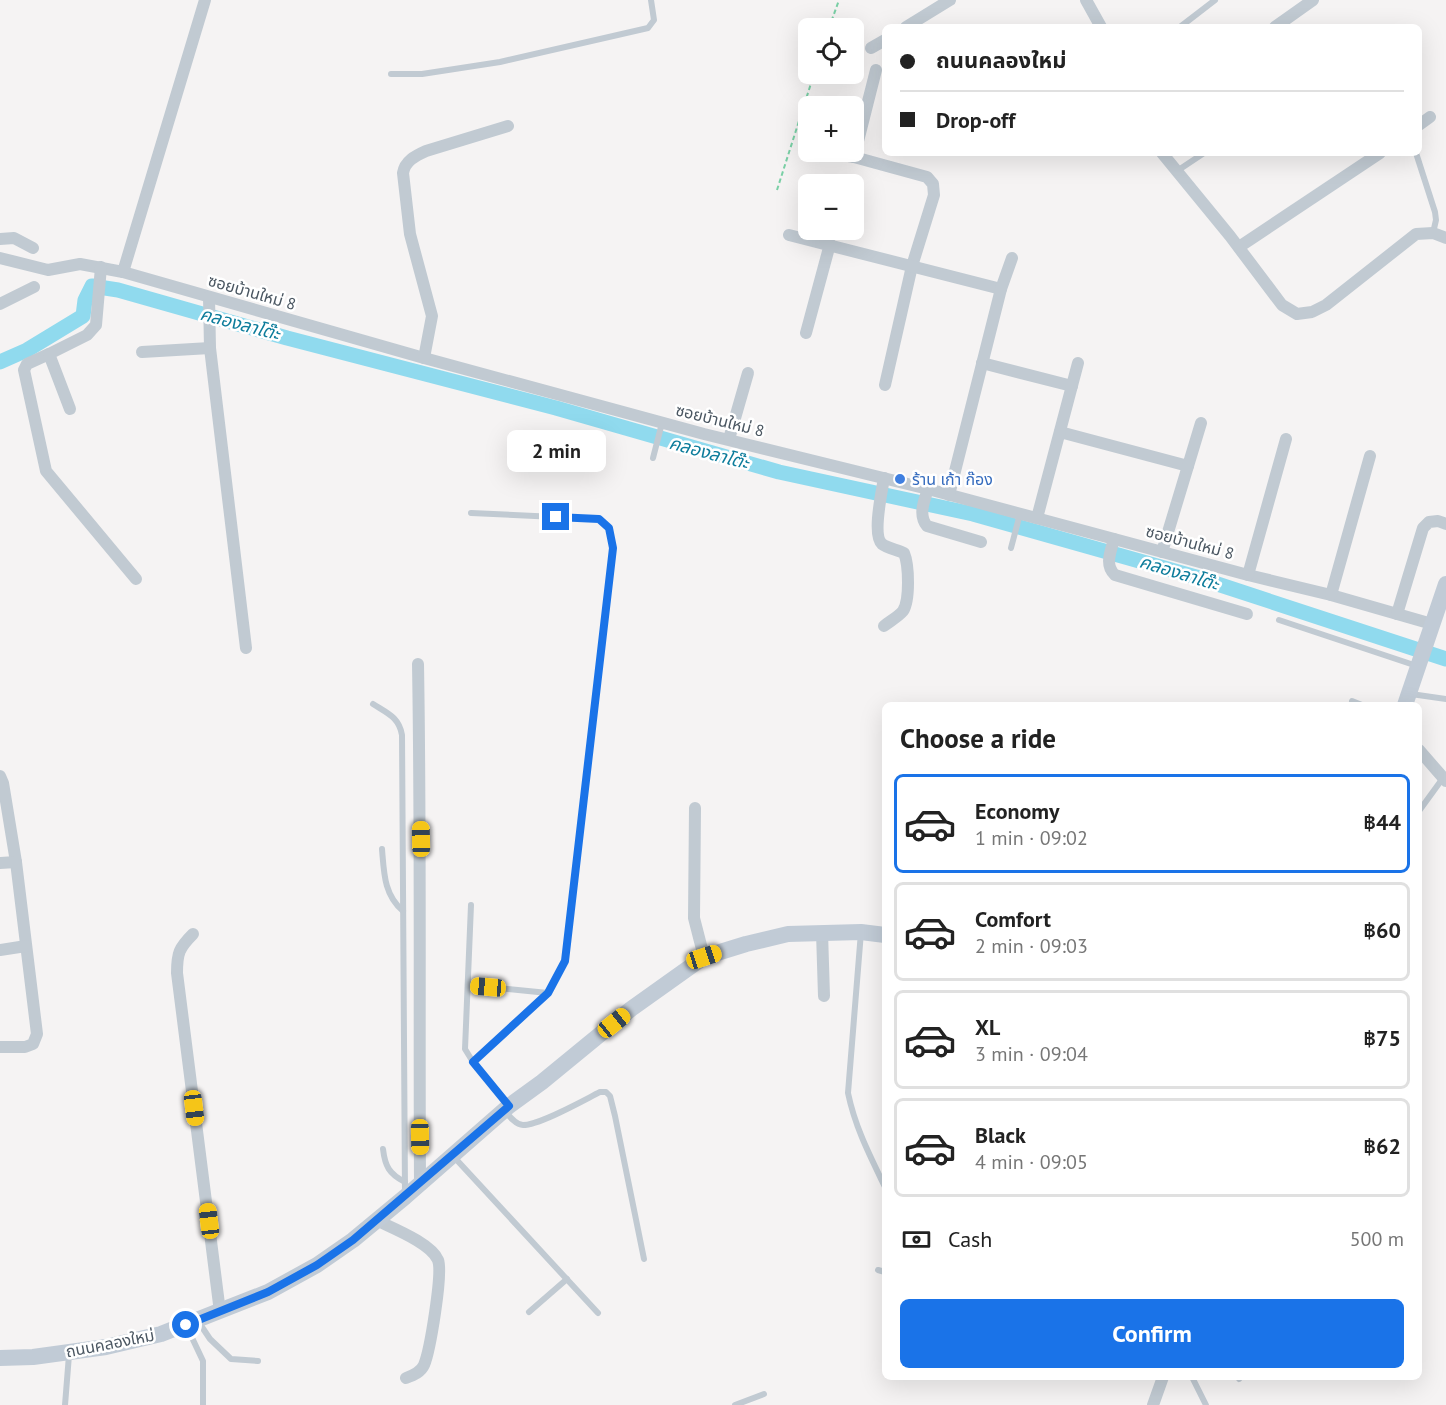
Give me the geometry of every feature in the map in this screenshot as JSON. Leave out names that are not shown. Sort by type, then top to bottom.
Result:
[{"type":"street","points":[[123,272],[205,0]]},
{"type":"street","points":[[911,24],[950,0]]},
{"type":"street","points":[[1086,0],[1096,24]]},
{"type":"street","points":[[1279,24],[1313,0]]},
{"type":"street","points":[[871,48],[882,42]]},
{"type":"street","points":[[864,117],[876,70]]},
{"type":"street","points":[[1422,123],[1430,117]]},
{"type":"street","points":[[424,358],[432,316],[410,234],[404,167],[414,156],[426,151],[508,126]]},
{"type":"street","points":[[1164,156],[1239,247],[1282,305],[1298,314],[1312,312],[1326,305],[1348,290],[1389,253],[1416,234],[1433,233],[1446,238]]},
{"type":"street","points":[[1239,247],[1376,156]]},
{"type":"street","points":[[864,159],[927,177],[933,184],[934,195],[912,266],[885,385]]},
{"type":"street","points":[[789,235],[1001,289]]},
{"type":"street","points":[[0,239],[14,238],[33,248]]},
{"type":"street","points":[[806,333],[830,244]]},
{"type":"street","name":"ซอยบ้านใหม่ 8","points":[[0,258],[48,270],[80,264],[123,272],[661,427],[729,439],[883,483],[925,499],[949,495],[1019,518],[1037,518],[1113,544],[1162,552],[1331,595],[1397,614],[1430,630]]},
{"type":"street","points":[[949,495],[1001,289],[1012,258]]},
{"type":"street","points":[[101,267],[96,325],[93,330],[27,364],[24,370],[46,471],[136,579]]},
{"type":"street","points":[[0,304],[34,287]]},
{"type":"street","points":[[210,297],[210,348],[246,648]]},
{"type":"street","points":[[142,352],[210,348]]},
{"type":"street","points":[[49,354],[70,409]]},
{"type":"street","points":[[982,363],[1072,386]]},
{"type":"street","points":[[1037,518],[1078,363]]},
{"type":"street","points":[[729,439],[747,373]]},
{"type":"street","points":[[1162,552],[1201,423]]},
{"type":"street","points":[[1060,432],[1188,466]]},
{"type":"street","points":[[1248,575],[1286,439]]},
{"type":"street","points":[[1331,595],[1370,456]]},
{"type":"street","points":[[883,483],[878,536],[883,545],[904,553],[908,570],[906,605],[901,613],[884,626]]},
{"type":"street","points":[[925,499],[922,520],[927,526],[981,542]]},
{"type":"street","points":[[1397,614],[1423,528],[1429,522],[1438,521],[1446,524]]},
{"type":"street","points":[[1113,544],[1108,563],[1115,575],[1247,614]]},
{"type":"street","points":[[1406,699],[1446,584]]},
{"type":"street","points":[[410,1187],[418,1000],[421,839],[418,664]]},
{"type":"street","points":[[1422,753],[1445,779]]},
{"type":"street","points":[[0,776],[16,862],[37,1034],[33,1044],[25,1047],[0,1047]]},
{"type":"street","points":[[695,808],[694,918],[704,957]]},
{"type":"street","points":[[0,863],[16,862]]},
{"type":"street","points":[[822,932],[824,996]]},
{"type":"street","name":"ถนนคลองใหม่","points":[[0,1358],[33,1357],[106,1347],[161,1334],[268,1292],[317,1265],[353,1240],[410,1187],[507,1108],[632,1009],[704,957],[788,934],[861,932],[882,935]]},
{"type":"street","points":[[193,934],[177,955],[177,973],[220,1312]]},
{"type":"street","points":[[0,950],[26,946]]},
{"type":"street","points":[[376,1220],[422,1244],[438,1260],[438,1283],[427,1357],[423,1367],[416,1374],[406,1378]]},
{"type":"street","points":[[1153,1405],[1162,1380]]},
{"type":"lane","points":[[391,74],[422,74],[500,62],[641,30],[648,28],[654,20],[651,0]]},
{"type":"lane","points":[[1184,24],[1215,0]]},
{"type":"lane","points":[[1176,171],[1199,156]]},
{"type":"lane","points":[[1417,156],[1434,206],[1436,220],[1433,233]]},
{"type":"lane","points":[[653,458],[661,427]]},
{"type":"lane","points":[[471,513],[599,519],[609,528],[613,548],[565,961],[548,993],[473,1062]]},
{"type":"lane","points":[[1011,548],[1019,518]]},
{"type":"lane","points":[[1279,620],[1419,663]]},
{"type":"lane","points":[[1406,699],[1446,699]]},
{"type":"lane","points":[[373,704],[395,718],[400,724],[402,735],[403,911],[410,1187]]},
{"type":"lane","points":[[1422,807],[1445,779]]},
{"type":"lane","points":[[382,849],[388,890],[395,904],[403,911]]},
{"type":"lane","points":[[471,905],[465,1049],[518,1124],[538,1121],[600,1092],[606,1092],[615,1116],[644,1259]]},
{"type":"lane","points":[[861,932],[848,1093],[860,1136],[882,1181]]},
{"type":"lane","points":[[468,986],[548,993]]},
{"type":"lane","points":[[383,1149],[388,1170],[410,1187]]},
{"type":"lane","points":[[452,1155],[598,1313]]},
{"type":"lane","points":[[529,1312],[567,1279]]},
{"type":"lane","points":[[192,1323],[231,1359],[258,1361]]},
{"type":"lane","points":[[192,1323],[202,1361],[203,1405]]},
{"type":"lane","points":[[65,1405],[69,1352]]},
{"type":"lane","points":[[1194,1380],[1206,1405]]},
{"type":"lane","points":[[735,1405],[764,1394]]},
{"type":"path","points":[[833,18],[839,0]]},
{"type":"path","points":[[777,190],[811,84]]},
{"type":"waterway","name":"คลองลาโต๊ะ","points":[[0,362],[27,350],[83,316],[85,300],[92,286],[118,290],[287,338],[556,408],[779,472],[973,514],[1196,577],[1446,659]]},
{"type":"place","name":"ร้าน เก้า ก๊อง","points":[[900,479]]},
{"type":"route","points":[[186,1325],[268,1292],[317,1265],[353,1240],[405,1197],[509,1106],[473,1062],[548,993],[565,961],[613,548],[609,528],[599,519],[556,517]]}]
